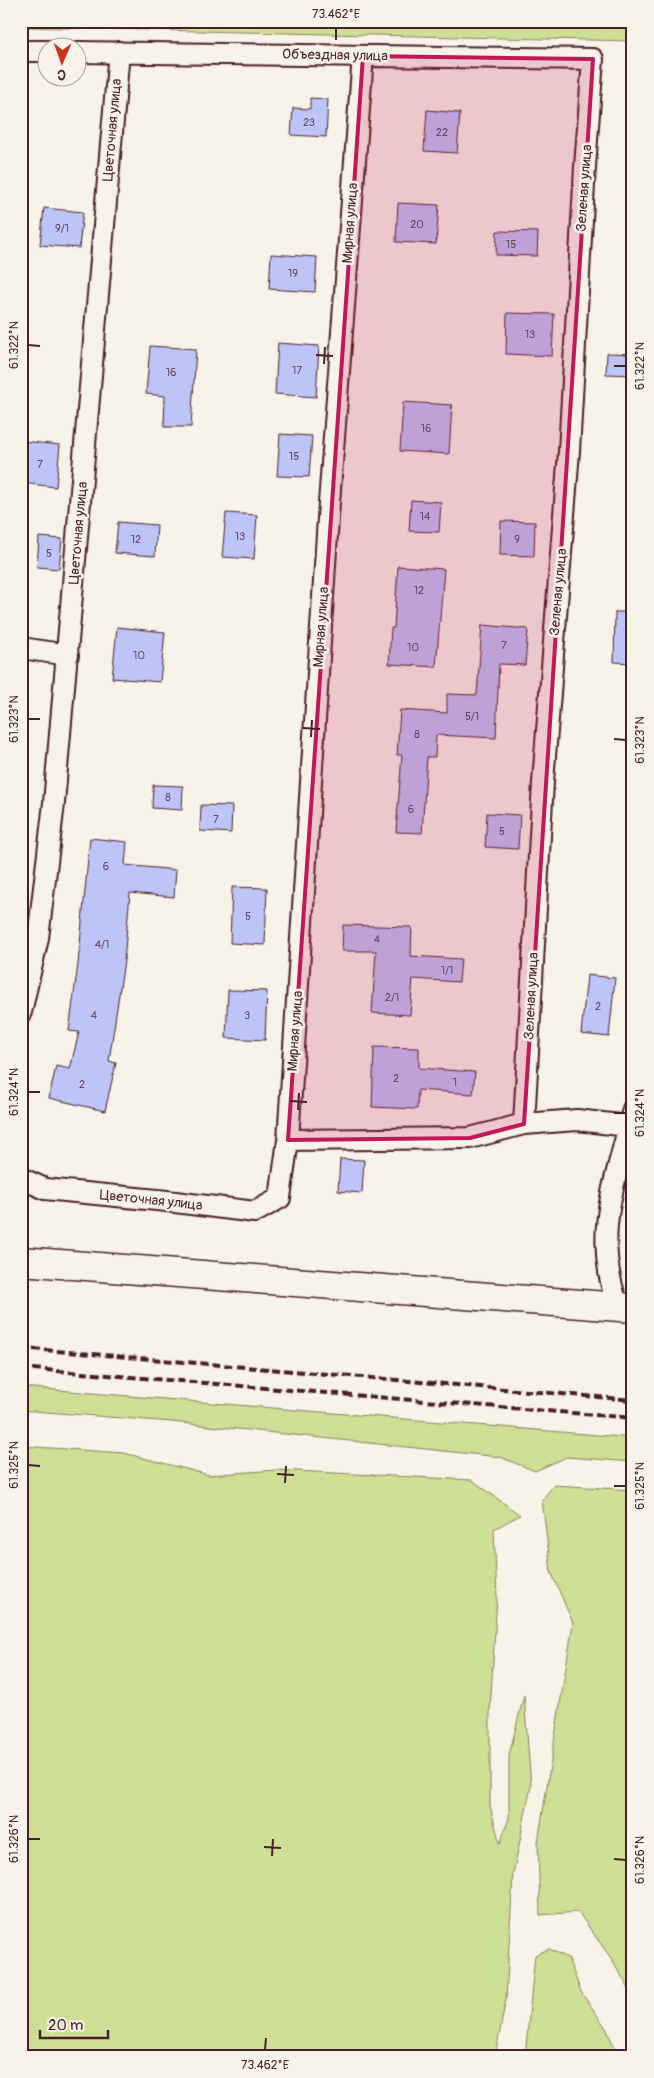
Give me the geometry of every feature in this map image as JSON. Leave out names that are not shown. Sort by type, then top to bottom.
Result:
[{"type":"street","points":[[21,51],[38,51]]},
{"type":"street","name":"Объездная улица","points":[[88,52],[593,59]]},
{"type":"street","name":"Цветочная улица","points":[[21,1012],[38,938],[54,803],[119,52]]},
{"type":"street","name":"Мирная улица","points":[[280,1198],[288,1140],[329,503],[362,56]]},
{"type":"street","name":"Зеленая улица","points":[[524,1124],[543,782],[569,451],[593,59]]},
{"type":"street","points":[[21,648],[68,655]]},
{"type":"street","points":[[288,1140],[470,1138],[524,1124],[630,1118],[610,1196],[606,1259],[610,1284],[625,1307]]},
{"type":"street","name":"Цветочная улица","points":[[21,1178],[45,1189],[255,1212],[280,1198]]},
{"type":"street","points":[[21,1261],[625,1307]]},
{"type":"highlighted area","points":[[363,56],[593,59],[524,1124],[470,1138],[288,1140]]},
{"type":"green space","points":[[21,21],[633,21],[633,41],[21,27]]},
{"type":"green space","points":[[21,1387],[633,1438],[633,1462],[567,1457],[535,1471],[500,1457],[172,1422],[21,1410]]},
{"type":"green space","points":[[21,1446],[124,1453],[209,1475],[276,1470],[472,1480],[520,1515],[494,1529],[497,1597],[490,1711],[490,1806],[500,1844],[509,1818],[509,1755],[524,1695],[531,1786],[513,1874],[506,1999],[495,2057],[21,2057]]},
{"type":"green space","points":[[554,1485],[633,1490],[633,1996],[613,1961],[578,1912],[540,1915],[538,1842],[573,1623],[551,1572],[542,1500]]},
{"type":"green space","points":[[549,1949],[568,1958],[581,1992],[606,2028],[619,2057],[525,2057],[535,1955]]},
{"type":"building","points":[[310,98],[328,99],[326,137],[291,135],[293,108],[310,109]]},
{"type":"building","points":[[427,110],[460,113],[457,153],[424,151]]},
{"type":"building","points":[[398,203],[439,205],[436,244],[396,242]]},
{"type":"building","points":[[44,208],[83,212],[79,248],[40,245]]},
{"type":"building","points":[[497,231],[538,232],[537,256],[496,255]]},
{"type":"building","points":[[271,254],[317,257],[315,292],[269,289]]},
{"type":"building","points":[[507,313],[554,314],[552,356],[506,354]]},
{"type":"building","points":[[278,343],[319,346],[316,397],[275,394]]},
{"type":"building","points":[[150,346],[196,349],[191,427],[164,427],[165,396],[146,394]]},
{"type":"building","points":[[607,353],[633,354],[633,375],[606,374]]},
{"type":"building","points":[[403,402],[452,405],[449,454],[400,451]]},
{"type":"building","points":[[280,434],[312,436],[309,477],[277,476]]},
{"type":"building","points":[[21,441],[60,445],[56,487],[21,483]]},
{"type":"building","points":[[411,500],[441,502],[439,532],[409,531]]},
{"type":"building","points":[[226,513],[257,515],[254,559],[222,557]]},
{"type":"building","points":[[501,521],[535,522],[534,556],[500,555]]},
{"type":"building","points":[[118,522],[157,525],[155,556],[115,553]]},
{"type":"building","points":[[39,537],[62,539],[59,569],[37,567]]},
{"type":"building","points":[[398,566],[444,569],[436,667],[389,664],[391,628],[394,628]]},
{"type":"building","points":[[615,612],[633,612],[633,663],[614,662]]},
{"type":"building","points":[[482,625],[528,629],[525,665],[499,664],[496,738],[436,735],[435,757],[427,757],[422,833],[396,832],[402,755],[397,755],[400,710],[447,713],[447,694],[477,695]]},
{"type":"building","points":[[117,627],[165,632],[160,682],[112,678]]},
{"type":"building","points":[[153,785],[183,786],[182,810],[152,808]]},
{"type":"building","points":[[201,805],[232,806],[231,833],[200,831]]},
{"type":"building","points":[[487,813],[520,815],[518,849],[485,847]]},
{"type":"building","points":[[90,838],[127,842],[125,865],[176,870],[174,897],[130,893],[124,961],[109,1061],[116,1063],[105,1111],[49,1098],[56,1066],[70,1069],[79,1032],[69,1031],[78,964]]},
{"type":"building","points":[[232,887],[267,888],[265,945],[230,943]]},
{"type":"building","points":[[343,925],[412,927],[411,956],[461,959],[459,982],[413,979],[410,1015],[372,1013],[376,951],[342,951]]},
{"type":"building","points":[[587,975],[615,978],[609,1037],[581,1034]]},
{"type":"building","points":[[228,990],[267,991],[265,1040],[226,1038]]},
{"type":"building","points":[[374,1047],[419,1048],[419,1068],[475,1072],[473,1094],[418,1090],[417,1109],[372,1107]]},
{"type":"building","points":[[340,1159],[364,1160],[362,1193],[338,1191]]},
{"type":"railway","points":[[21,1348],[633,1400]]},
{"type":"railway","points":[[21,1368],[633,1418]]}]
